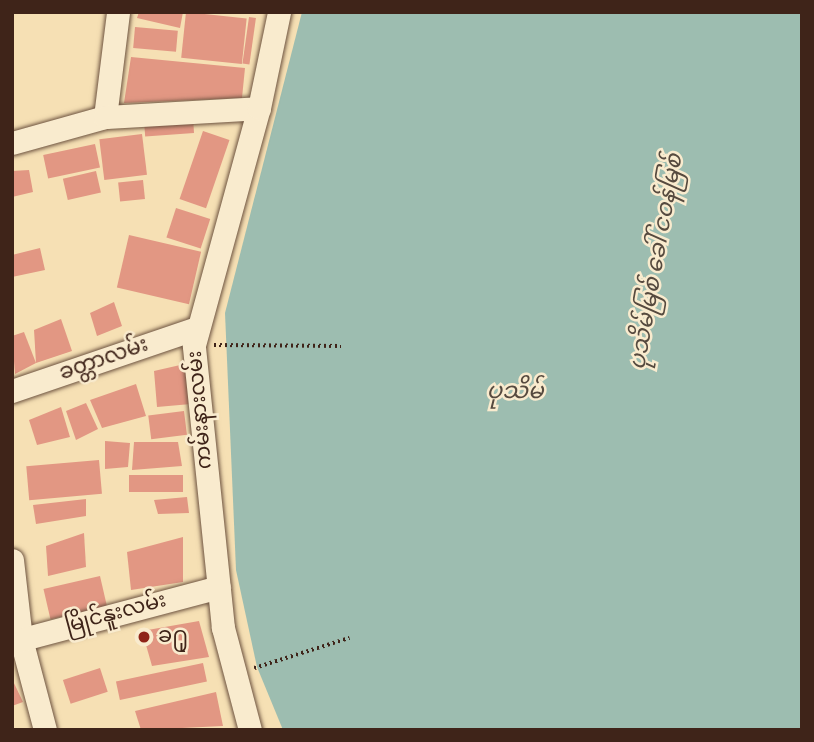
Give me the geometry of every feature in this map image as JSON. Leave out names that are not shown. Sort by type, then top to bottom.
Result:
[{"type":"street","points":[[105,117],[118,12]]},
{"type":"street","name":"ကမ်းနားလမ်း","points":[[250,730],[223,628],[195,336],[258,108],[279,12]]},
{"type":"street","points":[[12,143],[105,117],[258,108]]},
{"type":"street","name":"ခတ္တာလမ်း","points":[[12,391],[195,336]]},
{"type":"street","points":[[12,560],[17,640],[45,730]]},
{"type":"street","name":"မြိုင်နူးလမ်း","points":[[17,640],[219,587]]},
{"type":"path","points":[[195,336],[341,346]]},
{"type":"path","points":[[237,674],[349,638]]},
{"type":"water","name":"ပုသိမ်","points":[[302,12],[802,12],[802,730],[283,730],[257,667],[236,570],[225,313]]},
{"type":"building","points":[[139,12],[183,12],[180,28],[137,18]]},
{"type":"building","points":[[186,12],[247,18],[242,64],[181,58]]},
{"type":"building","points":[[249,17],[256,18],[249,65],[242,64]]},
{"type":"building","points":[[135,27],[178,31],[176,52],[133,48]]},
{"type":"building","points":[[131,57],[245,68],[242,98],[124,103]]},
{"type":"building","points":[[193,118],[194,133],[145,136],[144,121]]},
{"type":"building","points":[[203,131],[229,140],[206,208],[180,199]]},
{"type":"building","points":[[142,134],[147,175],[104,180],[99,139]]},
{"type":"building","points":[[95,144],[100,167],[48,178],[43,155]]},
{"type":"building","points":[[29,170],[33,192],[12,197],[12,171]]},
{"type":"building","points":[[96,171],[101,192],[68,200],[63,179]]},
{"type":"building","points":[[143,180],[145,199],[120,202],[118,183]]},
{"type":"building","points":[[176,208],[210,219],[201,249],[166,237]]},
{"type":"building","points":[[129,235],[201,252],[189,304],[117,288]]},
{"type":"building","points":[[40,248],[45,270],[12,277],[12,255]]},
{"type":"building","points":[[114,302],[122,326],[97,336],[90,313]]},
{"type":"building","points":[[61,319],[72,351],[36,363],[34,330]]},
{"type":"building","points":[[24,332],[36,363],[15,374],[12,336]]},
{"type":"building","points":[[189,363],[191,404],[157,407],[154,371]]},
{"type":"building","points":[[136,384],[146,416],[102,428],[90,400]]},
{"type":"building","points":[[86,403],[98,429],[76,440],[66,411]]},
{"type":"building","points":[[61,407],[70,437],[37,445],[29,420]]},
{"type":"building","points":[[184,411],[187,435],[151,439],[148,415]]},
{"type":"building","points":[[105,441],[130,443],[128,467],[105,469]]},
{"type":"building","points":[[134,442],[178,442],[182,466],[132,470]]},
{"type":"building","points":[[99,460],[102,494],[29,500],[26,466]]},
{"type":"building","points":[[129,475],[183,475],[183,492],[129,492]]},
{"type":"building","points":[[187,497],[189,513],[158,514],[154,500]]},
{"type":"building","points":[[86,499],[86,516],[36,524],[33,505]]},
{"type":"building","points":[[84,533],[86,567],[48,576],[46,546]]},
{"type":"building","points":[[183,537],[183,582],[131,590],[127,552]]},
{"type":"building","points":[[100,576],[107,606],[50,619],[43,589]]},
{"type":"building","points":[[199,621],[209,657],[152,666],[142,631]]},
{"type":"building","points":[[203,663],[207,682],[120,700],[116,682]]},
{"type":"building","points":[[100,668],[108,692],[71,704],[63,680]]},
{"type":"building","points":[[12,679],[23,702],[12,706]]},
{"type":"building","points":[[216,692],[223,726],[141,730],[135,711]]},
{"type":"place","name":"ခ႐ု","points":[[144,637]]},
{"type":"water label","name":"ပုသိမ်မြစ် ခေါ် ငဝန်မြစ်","points":[[657,262]]}]
